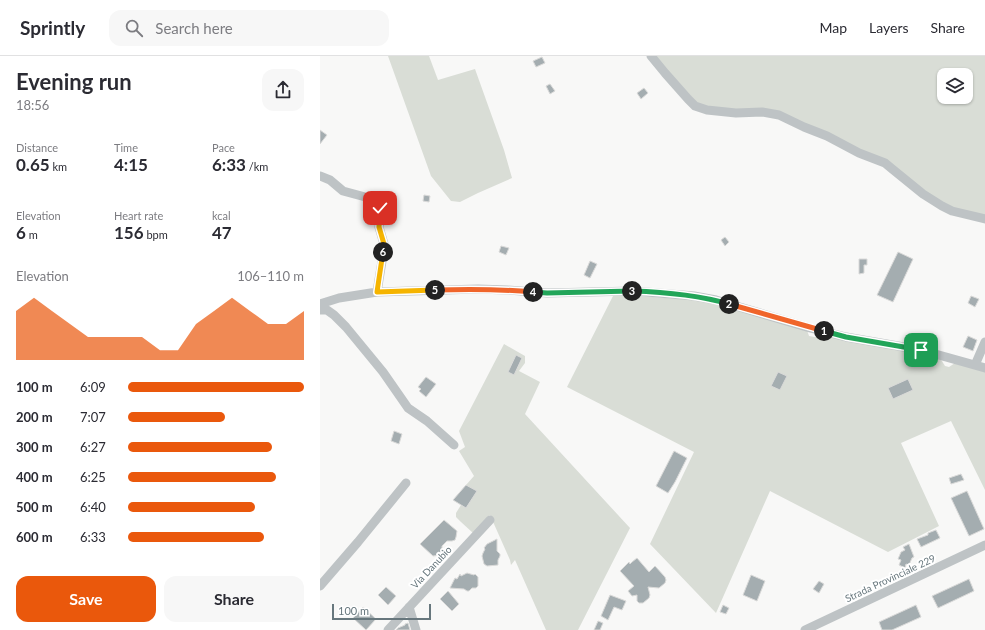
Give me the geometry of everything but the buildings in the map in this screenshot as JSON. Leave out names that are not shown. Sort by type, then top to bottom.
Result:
[{"type":"street","points":[[651,56],[695,106],[707,110],[736,113],[762,112],[779,115],[827,136],[859,153],[885,163],[922,194],[942,206],[952,211],[985,219]]},
{"type":"street","points":[[320,176],[330,180],[343,191],[370,198],[379,204],[379,227],[384,249],[377,292]]},
{"type":"street","points":[[320,304],[339,298],[377,292],[478,289],[547,293],[627,291],[694,296],[716,300],[846,337],[921,350],[985,368]]},
{"type":"street","points":[[320,310],[326,310],[334,315],[346,327],[383,372],[408,408],[427,421],[454,445]]},
{"type":"street","points":[[975,365],[985,342]]},
{"type":"street","points":[[320,586],[406,483]]},
{"type":"street","name":"Via Danubio","points":[[388,630],[490,520]]},
{"type":"street","name":"Strada Provinciale 229","points":[[805,630],[985,545]]},
{"type":"street","points":[[409,607],[416,630]]},
{"type":"shaded area","points":[[388,56],[429,56],[438,80],[475,69],[504,150],[512,178],[460,202],[451,201],[431,176]]},
{"type":"shaded area","points":[[654,56],[985,56],[985,216],[951,208],[938,201],[891,165],[776,112],[738,111],[699,105]]},
{"type":"shaded area","points":[[614,294],[705,301],[807,330],[809,336],[815,337],[821,334],[940,358],[945,366],[949,367],[955,363],[985,372],[985,490],[951,421],[901,443],[939,526],[888,552],[770,491],[716,613],[650,544],[694,452],[567,387]]},
{"type":"shaded area","points":[[504,344],[525,356],[525,363],[519,371],[540,382],[525,414],[630,528],[578,630],[546,630],[515,560],[511,565],[490,515],[473,533],[456,517],[456,513],[461,505],[466,508],[476,491],[466,485],[474,476],[459,451],[465,447],[459,431]]},
{"type":"route","points":[[380,208],[379,227],[384,249],[377,292],[478,289],[547,293],[634,291],[694,296],[716,300],[846,337],[921,350]]}]
